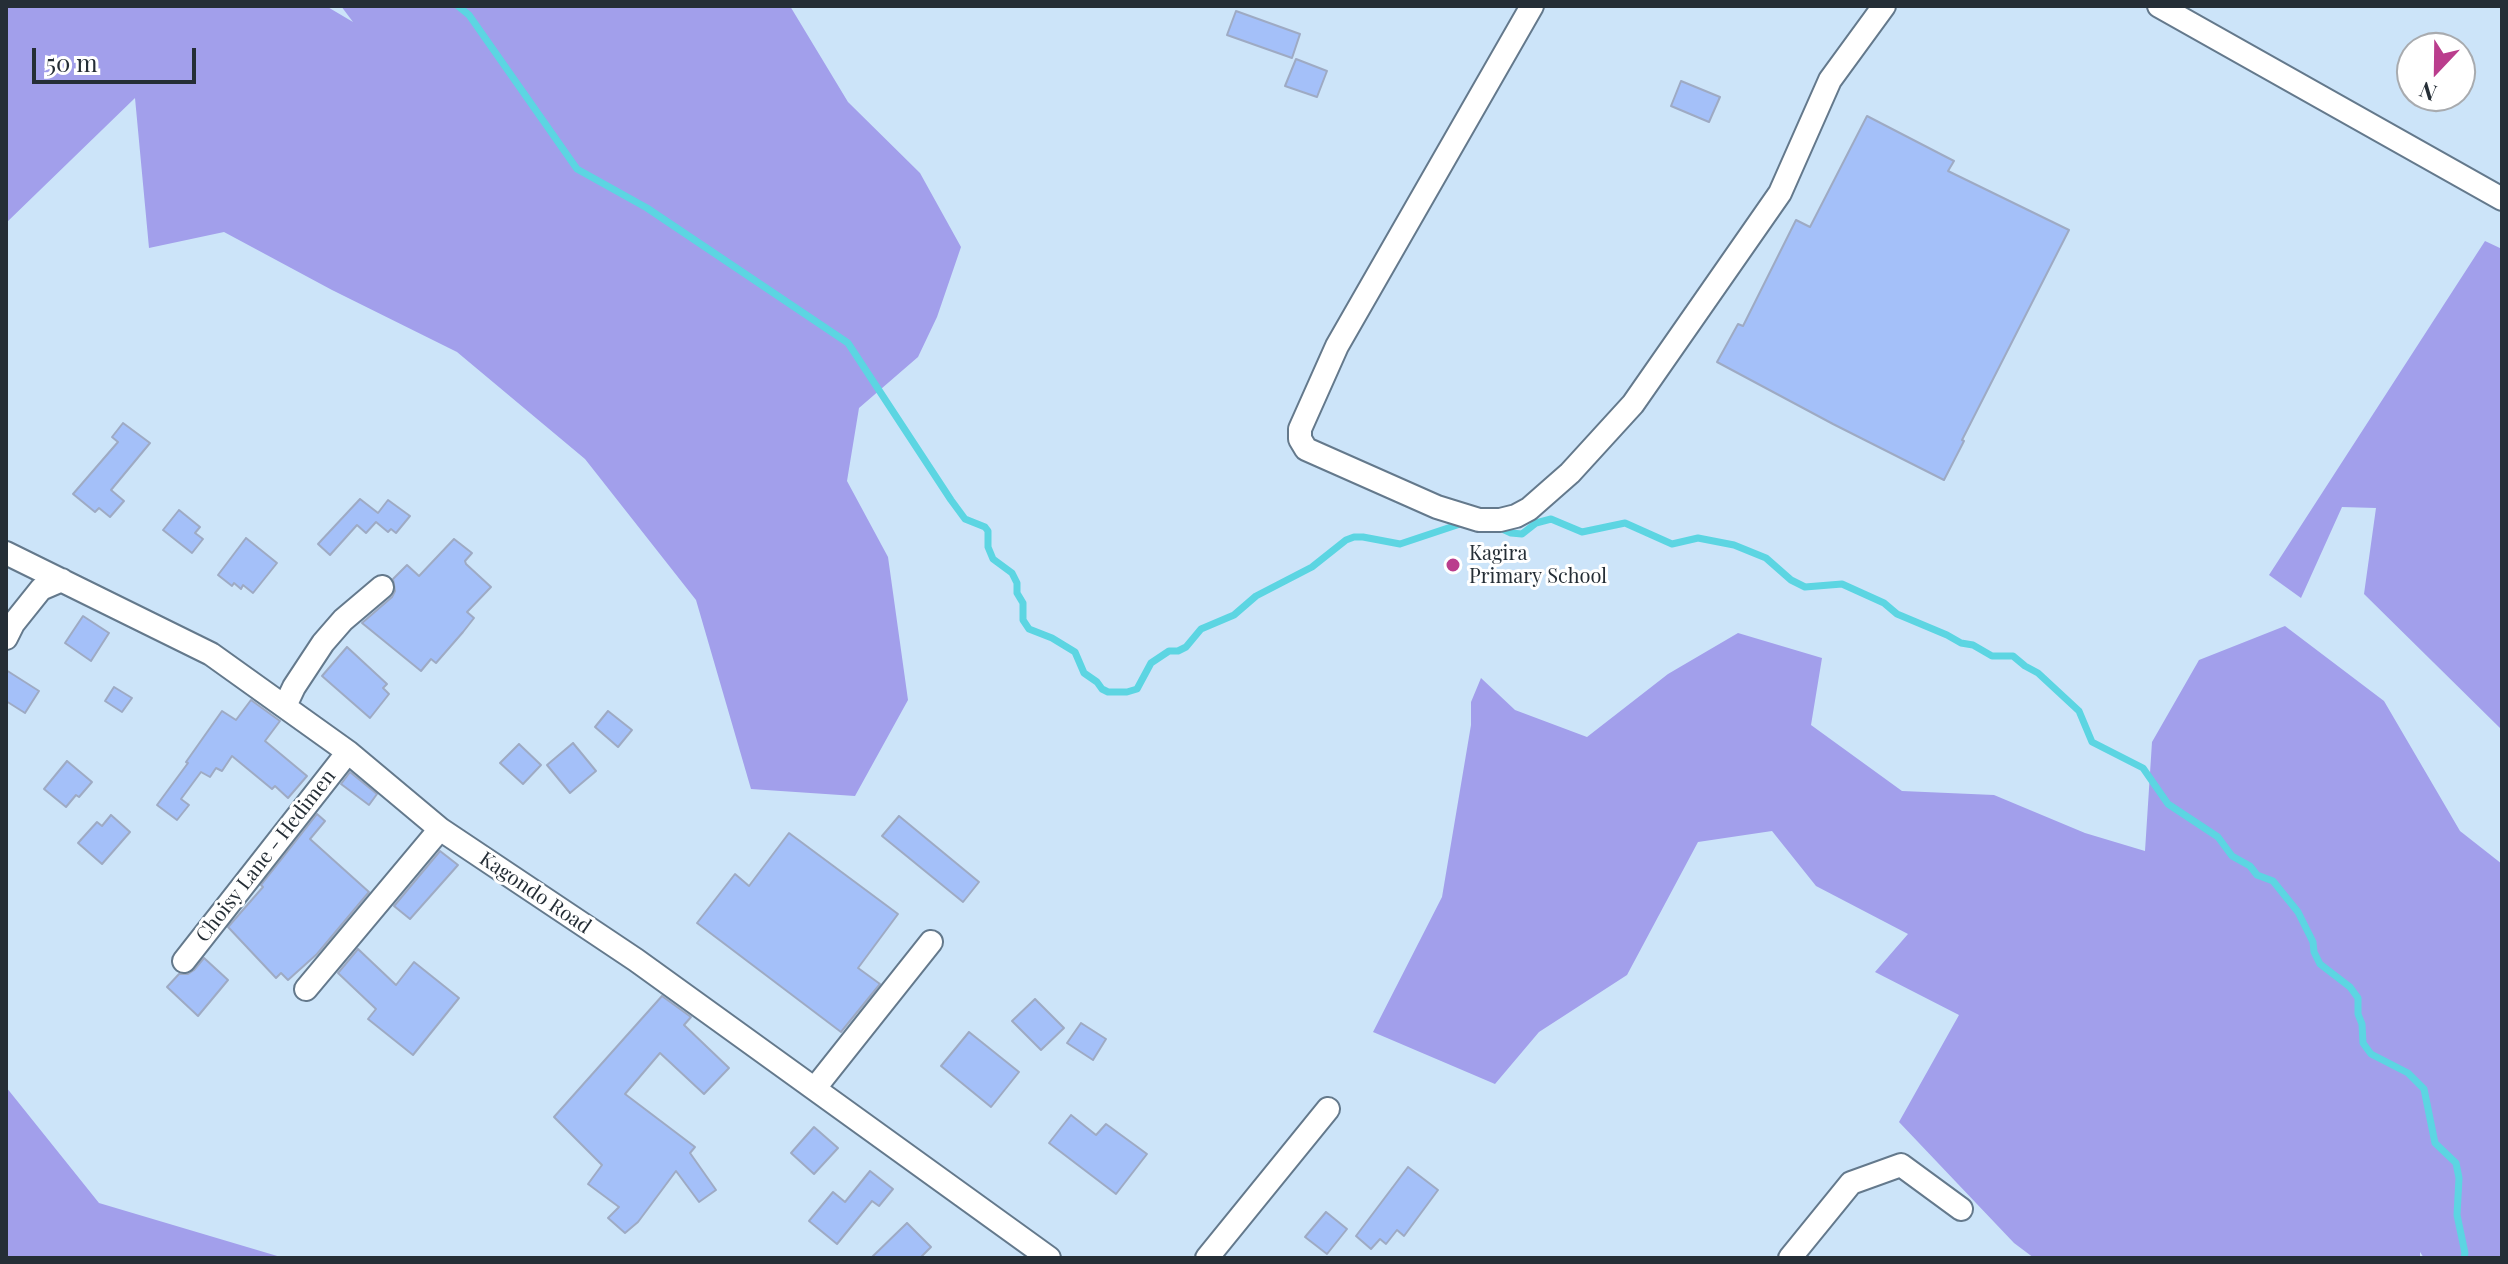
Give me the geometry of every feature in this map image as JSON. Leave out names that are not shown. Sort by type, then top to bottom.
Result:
[{"type":"street","points":[[1532,6],[1337,346],[1300,429],[1300,439],[1306,449],[1437,507],[1479,520],[1500,520],[1529,509],[1570,473],[1633,404],[1780,193],[1830,80],[1884,6]]},
{"type":"street","points":[[2159,6],[2502,199]]},
{"type":"street","name":"Kagondo Road","points":[[6,553],[211,654],[348,752],[440,829],[636,960],[1049,1258]]},
{"type":"street","points":[[6,638],[13,624],[41,589],[62,580]]},
{"type":"street","points":[[285,706],[294,687],[328,637],[382,587]]},
{"type":"street","name":"Choisy Lane - Hedimen","points":[[184,961],[348,752]]},
{"type":"street","points":[[306,989],[440,829]]},
{"type":"street","points":[[815,1088],[931,942]]},
{"type":"street","points":[[1207,1258],[1328,1109]]},
{"type":"street","points":[[1790,1258],[1851,1183],[1901,1165],[1961,1209]]},
{"type":"shaded area","points":[[6,6],[326,6],[353,22],[341,6],[790,6],[848,102],[920,173],[961,247],[937,317],[918,357],[859,408],[847,481],[888,557],[908,700],[855,796],[751,789],[696,600],[585,459],[457,352],[224,232],[149,248],[135,98],[6,223]]},
{"type":"shaded area","points":[[2485,241],[2502,249],[2502,730],[2364,594],[2376,508],[2342,507],[2301,598],[2269,575]]},
{"type":"shaded area","points":[[2285,626],[2384,701],[2460,831],[2502,864],[2502,1258],[2424,1258],[2420,1252],[2420,1258],[2034,1258],[2014,1243],[1899,1122],[1959,1015],[1875,972],[1908,934],[1816,886],[1772,831],[1698,842],[1627,975],[1539,1032],[1495,1084],[1373,1032],[1442,897],[1471,725],[1471,702],[1481,678],[1515,710],[1587,737],[1668,674],[1738,633],[1822,658],[1811,725],[1902,791],[1994,795],[2085,833],[2145,851],[2152,742],[2199,660]]},
{"type":"shaded area","points":[[6,1087],[99,1203],[284,1258],[6,1258]]},
{"type":"building","points":[[1236,11],[1300,34],[1292,58],[1227,35]]},
{"type":"building","points":[[1296,59],[1327,71],[1317,97],[1285,86]]},
{"type":"building","points":[[1681,81],[1720,97],[1709,122],[1671,106]]},
{"type":"building","points":[[1867,116],[1954,161],[1948,171],[2069,230],[1944,480],[1717,362],[1738,324],[1743,326],[1796,220],[1810,227]]},
{"type":"building","points":[[123,423],[150,443],[111,490],[124,501],[110,517],[99,508],[95,512],[73,494],[118,442],[112,437]]},
{"type":"building","points":[[360,499],[378,513],[388,500],[410,516],[396,533],[391,529],[388,532],[376,522],[366,533],[357,525],[330,555],[318,544]]},
{"type":"building","points":[[179,510],[200,527],[195,533],[203,539],[192,553],[163,530]]},
{"type":"building","points":[[246,538],[277,563],[253,593],[243,585],[241,589],[234,583],[232,586],[218,575]]},
{"type":"building","points":[[454,539],[472,553],[466,564],[491,587],[467,612],[474,618],[463,632],[436,663],[431,659],[421,671],[362,623],[392,597],[395,591],[393,579],[407,565],[419,576]]},
{"type":"building","points":[[83,616],[109,633],[91,661],[65,643]]},
{"type":"building","points":[[347,647],[387,684],[383,688],[389,694],[370,718],[322,676]]},
{"type":"building","points":[[6,670],[39,691],[25,713],[6,701]]},
{"type":"building","points":[[114,687],[132,698],[122,712],[105,701]]},
{"type":"building","points":[[251,700],[280,721],[265,741],[307,776],[288,798],[232,756],[222,771],[216,768],[210,777],[201,772],[181,799],[189,805],[177,820],[157,805],[222,711],[236,720]]},
{"type":"building","points":[[608,711],[632,730],[618,747],[595,727]]},
{"type":"building","points":[[573,743],[596,771],[570,793],[547,765]]},
{"type":"building","points":[[519,744],[541,765],[523,784],[500,763]]},
{"type":"building","points":[[67,761],[92,782],[66,807],[44,789]]},
{"type":"building","points":[[350,772],[377,794],[369,805],[341,784]]},
{"type":"building","points":[[317,814],[325,821],[310,839],[369,892],[317,954],[288,980],[281,973],[276,978],[228,927],[263,887],[261,885]]},
{"type":"building","points":[[111,815],[130,832],[102,864],[78,843],[97,822],[102,826]]},
{"type":"building","points":[[899,816],[979,882],[963,902],[882,836]]},
{"type":"building","points":[[789,833],[898,914],[858,968],[880,984],[841,1032],[697,923],[735,874],[749,886]]},
{"type":"building","points":[[440,851],[458,865],[410,919],[394,906]]},
{"type":"building","points":[[358,949],[396,985],[414,962],[459,998],[413,1055],[368,1019],[376,1009],[338,973]]},
{"type":"building","points":[[204,958],[228,980],[198,1016],[167,987],[179,974],[194,970]]},
{"type":"building","points":[[662,996],[691,1017],[684,1025],[729,1068],[704,1094],[660,1053],[625,1094],[695,1147],[690,1153],[716,1190],[699,1202],[676,1171],[638,1222],[625,1233],[608,1218],[619,1207],[588,1184],[602,1165],[554,1117]]},
{"type":"building","points":[[1035,999],[1064,1028],[1041,1050],[1012,1021]]},
{"type":"building","points":[[1081,1023],[1106,1039],[1093,1060],[1067,1043]]},
{"type":"building","points":[[969,1032],[1019,1072],[991,1107],[941,1066]]},
{"type":"building","points":[[1071,1115],[1096,1135],[1106,1124],[1147,1154],[1116,1194],[1049,1143]]},
{"type":"building","points":[[814,1127],[838,1148],[814,1174],[791,1153]]},
{"type":"building","points":[[1408,1167],[1438,1190],[1404,1236],[1397,1230],[1386,1244],[1380,1239],[1371,1249],[1356,1236]]},
{"type":"building","points":[[870,1171],[893,1189],[879,1206],[872,1201],[837,1244],[809,1221],[833,1192],[845,1202]]},
{"type":"building","points":[[1326,1212],[1347,1229],[1327,1254],[1305,1237]]},
{"type":"building","points":[[907,1223],[931,1247],[920,1258],[871,1258]]},
{"type":"waterway","points":[[458,6],[469,15],[577,169],[647,208],[848,343],[965,519],[988,531],[988,547],[993,559],[1012,573],[1017,583],[1017,593],[1023,603],[1023,620],[1029,629],[1075,652],[1084,673],[1102,689],[1108,692],[1137,689],[1151,663],[1169,651],[1186,647],[1201,629],[1234,615],[1256,596],[1312,567],[1346,540],[1363,537],[1400,544],[1463,523]]},
{"type":"waterway","points":[[1498,527],[1522,534],[1536,523],[1551,519],[1582,532],[1625,523],[1672,544],[1698,538],[1734,545],[1766,558],[1791,580],[1805,587],[1842,584],[1884,603],[1897,614],[1961,643],[1973,645],[1992,656],[2013,656],[2038,673],[2079,711],[2092,742],[2143,768],[2168,804],[2218,837],[2232,856],[2250,866],[2257,875],[2273,881],[2298,912],[2320,964],[2350,987],[2358,998],[2363,1043],[2371,1054],[2408,1073],[2424,1089],[2435,1143],[2456,1163],[2459,1178],[2457,1215],[2464,1258]]},
{"type":"place","name":"Kagira Primary School","points":[[1453,565]]}]
